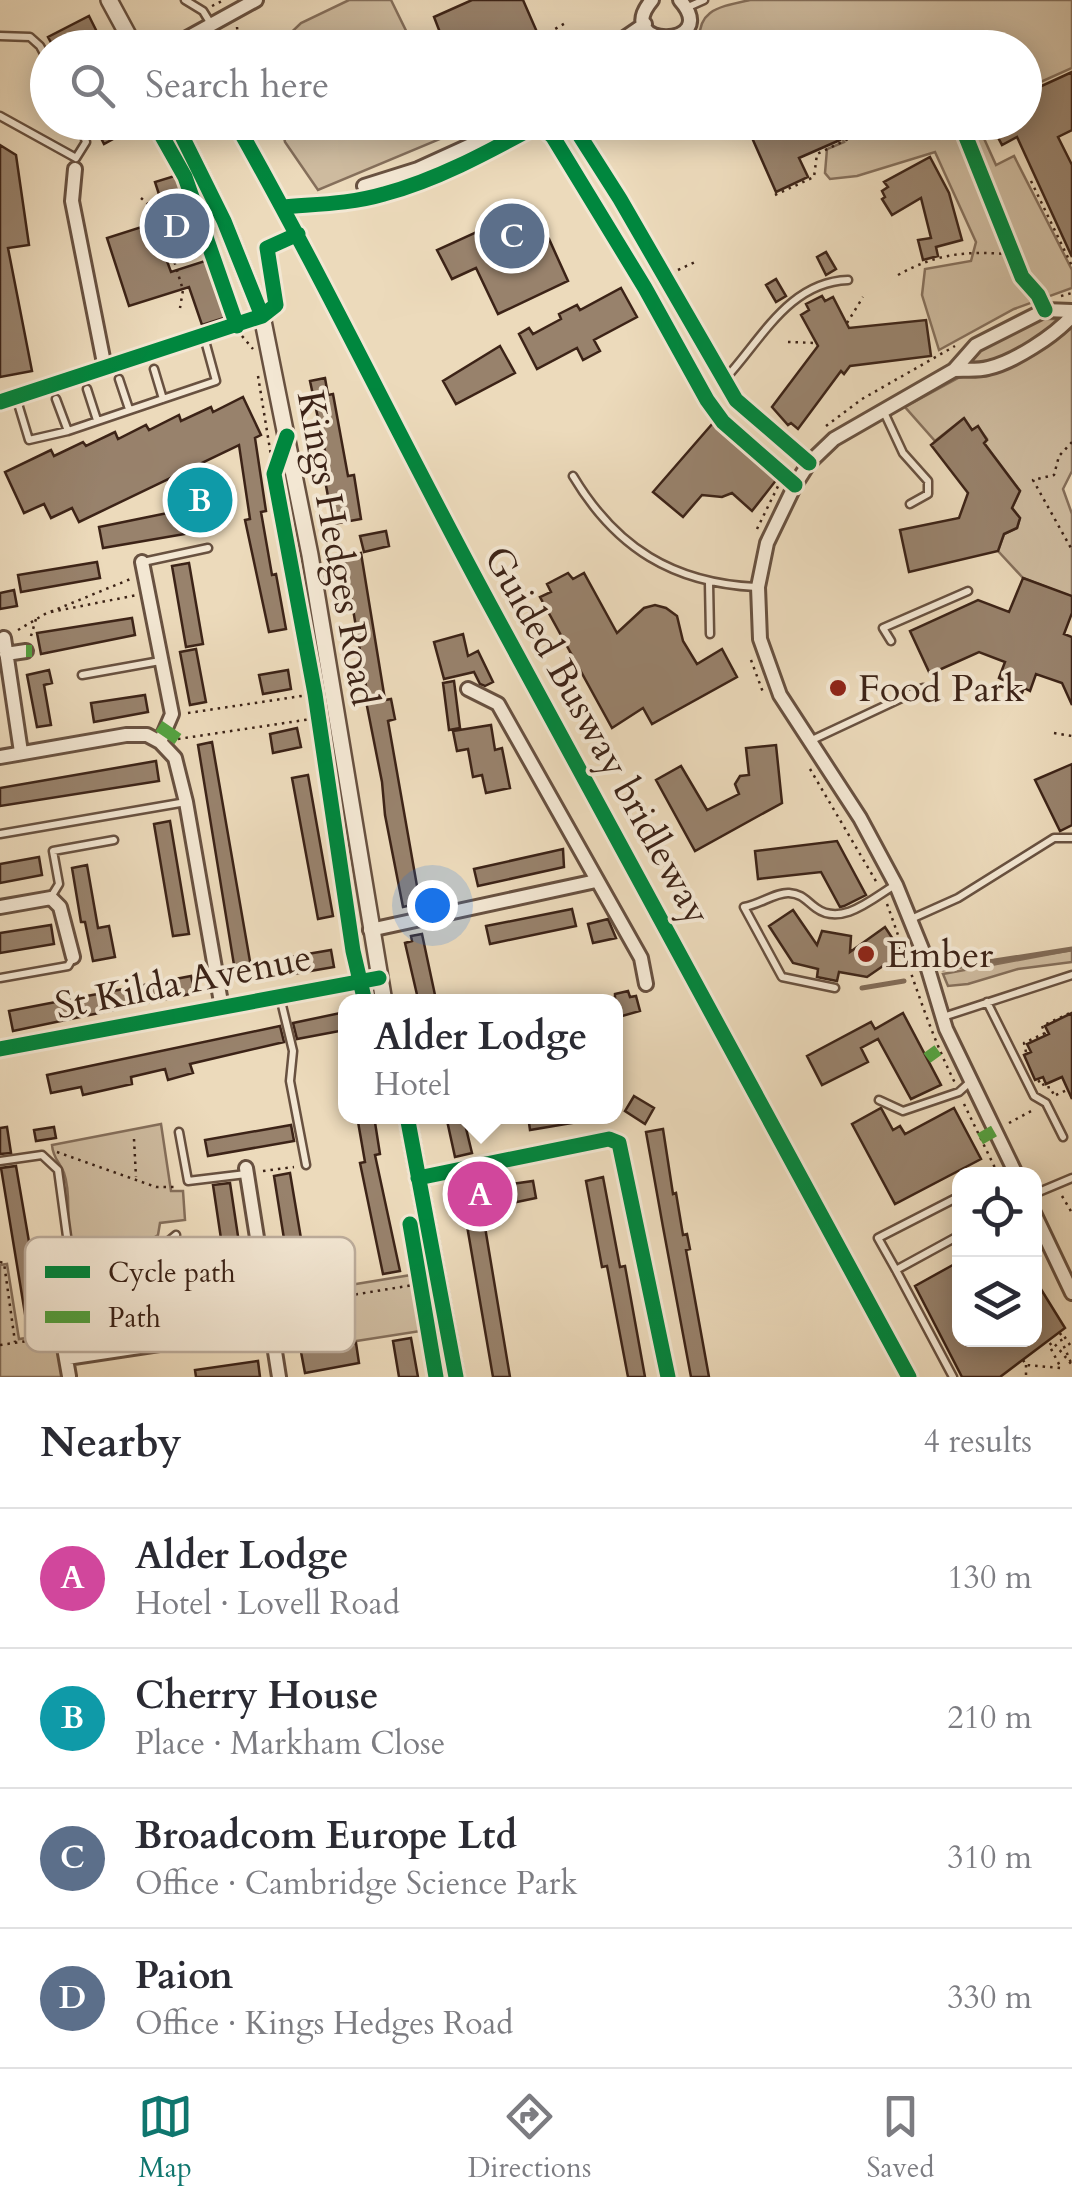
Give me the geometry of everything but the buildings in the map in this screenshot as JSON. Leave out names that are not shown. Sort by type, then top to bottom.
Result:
[{"type":"street","points":[[109,0],[126,30]]},
{"type":"street","points":[[200,30],[256,0]]},
{"type":"street","points":[[651,30],[645,24],[645,9],[652,0]]},
{"type":"street","points":[[683,4],[685,30]]},
{"type":"street","points":[[636,30],[645,24]]},
{"type":"street","name":"Kings Hedges Road","points":[[184,140],[224,221],[262,316],[310,555],[382,994]]},
{"type":"street","points":[[364,186],[418,169],[482,140]]},
{"type":"street","points":[[583,140],[736,400],[809,463]]},
{"type":"street","points":[[76,163],[72,201],[105,368]]},
{"type":"street","points":[[954,370],[988,368],[1038,343],[1061,328],[1072,314],[1045,310],[976,345],[954,370],[834,439],[809,463],[767,543],[758,587],[760,639],[780,695],[812,740],[896,884],[943,1017],[1007,1167]]},
{"type":"street","points":[[0,402],[262,316]]},
{"type":"street","points":[[143,568],[172,714],[167,743],[175,758],[186,802],[222,1008]]},
{"type":"street","points":[[4,638],[21,752]]},
{"type":"street","points":[[6,654],[28,647]]},
{"type":"street","points":[[468,689],[498,704],[641,958],[646,984]]},
{"type":"street","points":[[0,757],[126,735],[146,735],[167,743]]},
{"type":"street","points":[[370,930],[596,880]]},
{"type":"street","points":[[0,907],[51,898],[60,907],[73,958]]},
{"type":"street","name":"St Kilda Avenue","points":[[0,1049],[379,978]]},
{"type":"street","points":[[408,1124],[456,1377]]},
{"type":"street","points":[[418,1178],[609,1139],[619,1143],[668,1377]]},
{"type":"street","points":[[246,1171],[256,1237]]},
{"type":"street","points":[[1042,1230],[1072,1293]]},
{"type":"street","points":[[66,1352],[70,1376]]},
{"type":"street","points":[[67,1358],[105,1352]]},
{"type":"street","points":[[275,1352],[280,1377]]},
{"type":"lane","points":[[185,0],[203,12],[211,24]]},
{"type":"lane","points":[[683,4],[704,0]]},
{"type":"lane","points":[[0,36],[30,36]]},
{"type":"lane","points":[[0,116],[30,135]]},
{"type":"lane","points":[[39,140],[76,163],[85,140]]},
{"type":"lane","points":[[725,380],[794,298],[822,282],[848,280]]},
{"type":"lane","points":[[16,396],[28,440],[68,430],[216,380],[204,336]]},
{"type":"lane","points":[[154,369],[163,399]]},
{"type":"lane","points":[[119,380],[129,408]]},
{"type":"lane","points":[[87,389],[97,420]]},
{"type":"lane","points":[[56,399],[68,430]]},
{"type":"lane","points":[[882,409],[903,453],[928,481],[928,494],[910,504]]},
{"type":"lane","points":[[573,476],[596,510],[627,541],[689,578],[758,587]]},
{"type":"lane","points":[[143,568],[208,548]]},
{"type":"lane","points":[[709,583],[710,634]]},
{"type":"lane","points":[[890,641],[883,628],[968,591]]},
{"type":"lane","points":[[82,675],[162,661]]},
{"type":"lane","points":[[812,740],[923,688]]},
{"type":"lane","points":[[0,834],[186,802]]},
{"type":"lane","points":[[910,920],[958,898],[1054,838],[1072,838]]},
{"type":"lane","points":[[51,898],[59,884],[53,851],[114,840]]},
{"type":"lane","points":[[835,988],[782,977],[744,908],[784,892],[803,895],[814,908],[829,915],[846,914],[896,884]]},
{"type":"lane","points":[[0,978],[59,969],[68,966],[73,958]]},
{"type":"lane","points":[[943,1017],[1072,975]]},
{"type":"lane","points":[[280,996],[293,1052],[290,1081],[306,1165]]},
{"type":"lane","points":[[987,1002],[1034,1096],[1046,1104],[1063,1137]]},
{"type":"lane","points":[[879,1100],[904,1111],[959,1092],[971,1082]]},
{"type":"lane","points":[[179,1132],[188,1181],[246,1171]]},
{"type":"lane","points":[[0,1161],[42,1154],[58,1170],[67,1237]]},
{"type":"lane","points":[[1042,1191],[1072,1178]]},
{"type":"lane","points":[[952,1200],[878,1238],[953,1377]]},
{"type":"lane","points":[[896,1270],[952,1239]]},
{"type":"path","points":[[236,10],[238,30]]},
{"type":"path","points":[[553,30],[567,22]]},
{"type":"path","points":[[247,140],[253,154]]},
{"type":"path","points":[[775,195],[814,177],[816,154],[846,140]]},
{"type":"path","points":[[1031,182],[1072,266]]},
{"type":"path","points":[[140,198],[160,215],[184,290],[180,308]]},
{"type":"path","points":[[1006,238],[1016,260]]},
{"type":"path","points":[[898,275],[915,266],[974,250],[1016,260]]},
{"type":"path","points":[[635,271],[654,304]]},
{"type":"path","points":[[1056,297],[1072,293]]},
{"type":"path","points":[[847,323],[863,297]]},
{"type":"path","points":[[237,326],[253,349]]},
{"type":"path","points":[[823,429],[862,398],[966,340]]},
{"type":"path","points":[[788,342],[816,343]]},
{"type":"path","points":[[256,366],[276,482]]},
{"type":"path","points":[[276,482],[287,436]]},
{"type":"path","points":[[1072,442],[1059,456],[1054,475],[1033,480],[1072,550]]},
{"type":"path","points":[[772,464],[795,484]]},
{"type":"path","points":[[4,638],[143,568]]},
{"type":"path","points":[[45,614],[137,595],[144,598]]},
{"type":"path","points":[[28,647],[36,619]]},
{"type":"path","points":[[311,674],[320,736]]},
{"type":"path","points":[[179,715],[315,694]]},
{"type":"path","points":[[167,743],[318,718]]},
{"type":"path","points":[[178,727],[178,739]]},
{"type":"path","points":[[1054,734],[1072,736]]},
{"type":"path","points":[[1022,1058],[1020,1054],[1028,1051],[1024,1043],[1046,1032],[1042,1026],[1072,1012]]},
{"type":"path","points":[[1034,1084],[1041,1080],[1055,1096]]},
{"type":"path","points":[[994,1131],[1068,1090]]},
{"type":"path","points":[[134,1139],[136,1179]]},
{"type":"path","points":[[42,1154],[57,1152],[165,1188],[177,1188],[188,1181]]},
{"type":"path","points":[[246,1171],[306,1165]]},
{"type":"path","points":[[1056,1186],[1072,1213]]},
{"type":"path","points":[[0,1262],[4,1262],[15,1342]]},
{"type":"path","points":[[418,1266],[424,1301]]},
{"type":"path","points":[[355,1294],[439,1280]]},
{"type":"path","points":[[1061,1368],[1049,1345],[1054,1342],[1072,1365],[1059,1334],[1072,1348]]},
{"type":"path","points":[[0,1345],[25,1341]]},
{"type":"path","points":[[1023,1360],[1026,1377]]},
{"type":"path","points":[[1026,1365],[1072,1370]]},
{"type":"shaded area","points":[[349,0],[391,0],[406,30],[294,30]]},
{"type":"shaded area","points":[[750,0],[1072,0],[1072,68],[1042,81],[1042,30],[700,30],[705,18],[719,8]]},
{"type":"shaded area","points":[[285,140],[438,140],[318,190]]},
{"type":"shaded area","points":[[985,140],[996,165],[1014,156],[1072,270],[1072,288],[1014,309],[939,350],[922,295],[925,269],[971,261],[976,242],[935,152],[857,176],[830,179],[825,173],[827,149],[844,142]]},
{"type":"shaded area","points":[[1040,319],[1062,319],[1019,348],[995,359],[970,363],[983,348]]},
{"type":"shaded area","points":[[1072,328],[1072,471],[1063,489],[1072,514],[1072,597],[1023,578],[998,551],[1004,534],[1017,528],[1020,518],[1012,508],[1020,491],[984,443],[987,439],[978,427],[972,430],[963,419],[935,441],[905,407],[960,377],[986,374]]},
{"type":"shaded area","points":[[1072,950],[1072,962],[1018,969],[968,984],[948,986],[943,974]]},
{"type":"shaded area","points":[[161,1124],[171,1191],[183,1191],[185,1220],[160,1223],[154,1237],[71,1237],[64,1173],[52,1145]]},
{"type":"shaded area","points":[[7,1264],[19,1339],[25,1338],[25,1352],[59,1352],[64,1377],[0,1377],[0,1265]]},
{"type":"shaded area","points":[[417,1274],[427,1330],[355,1341],[355,1284]]},
{"type":"waterway","points":[[943,969],[1072,949]]},
{"type":"waterway","points":[[862,988],[904,981]]},
{"type":"marked path","points":[[26,651],[32,651]]},
{"type":"marked path","points":[[159,726],[178,739]]},
{"type":"marked path","points":[[927,1058],[938,1050]]},
{"type":"marked path","points":[[980,1139],[994,1131]]},
{"type":"cycle path","points":[[164,140],[185,177],[237,326]]},
{"type":"cycle path","points":[[184,140],[224,221],[262,316]]},
{"type":"cycle path","name":"Guided Busway bridleway","points":[[245,140],[490,605],[909,1377]]},
{"type":"cycle path","points":[[282,207],[358,200],[404,188],[509,140]]},
{"type":"cycle path","points":[[555,140],[645,288],[707,400],[723,422],[795,485]]},
{"type":"cycle path","points":[[582,140],[736,400],[809,463]]},
{"type":"cycle path","points":[[967,140],[1022,277],[1045,310]]},
{"type":"cycle path","points":[[0,402],[262,316],[276,305],[267,248],[298,234]]},
{"type":"cycle path","points":[[287,436],[274,474],[315,694],[353,951],[363,994]]},
{"type":"cycle path","points":[[0,1049],[379,978]]},
{"type":"cycle path","points":[[409,1124],[456,1377]]},
{"type":"cycle path","points":[[418,1178],[609,1139],[619,1143],[668,1377]]},
{"type":"cycle path","points":[[410,1224],[436,1377]]},
{"type":"place","name":"Paion","points":[[177,226]]},
{"type":"place","name":"Broadcom Europe Ltd","points":[[512,236]]},
{"type":"place","name":"Cherry House","points":[[200,500]]},
{"type":"place","name":"Food Park","points":[[838,688]]},
{"type":"place","name":"Ember","points":[[866,954]]},
{"type":"place","name":"Alder Lodge","points":[[480,1194]]}]
